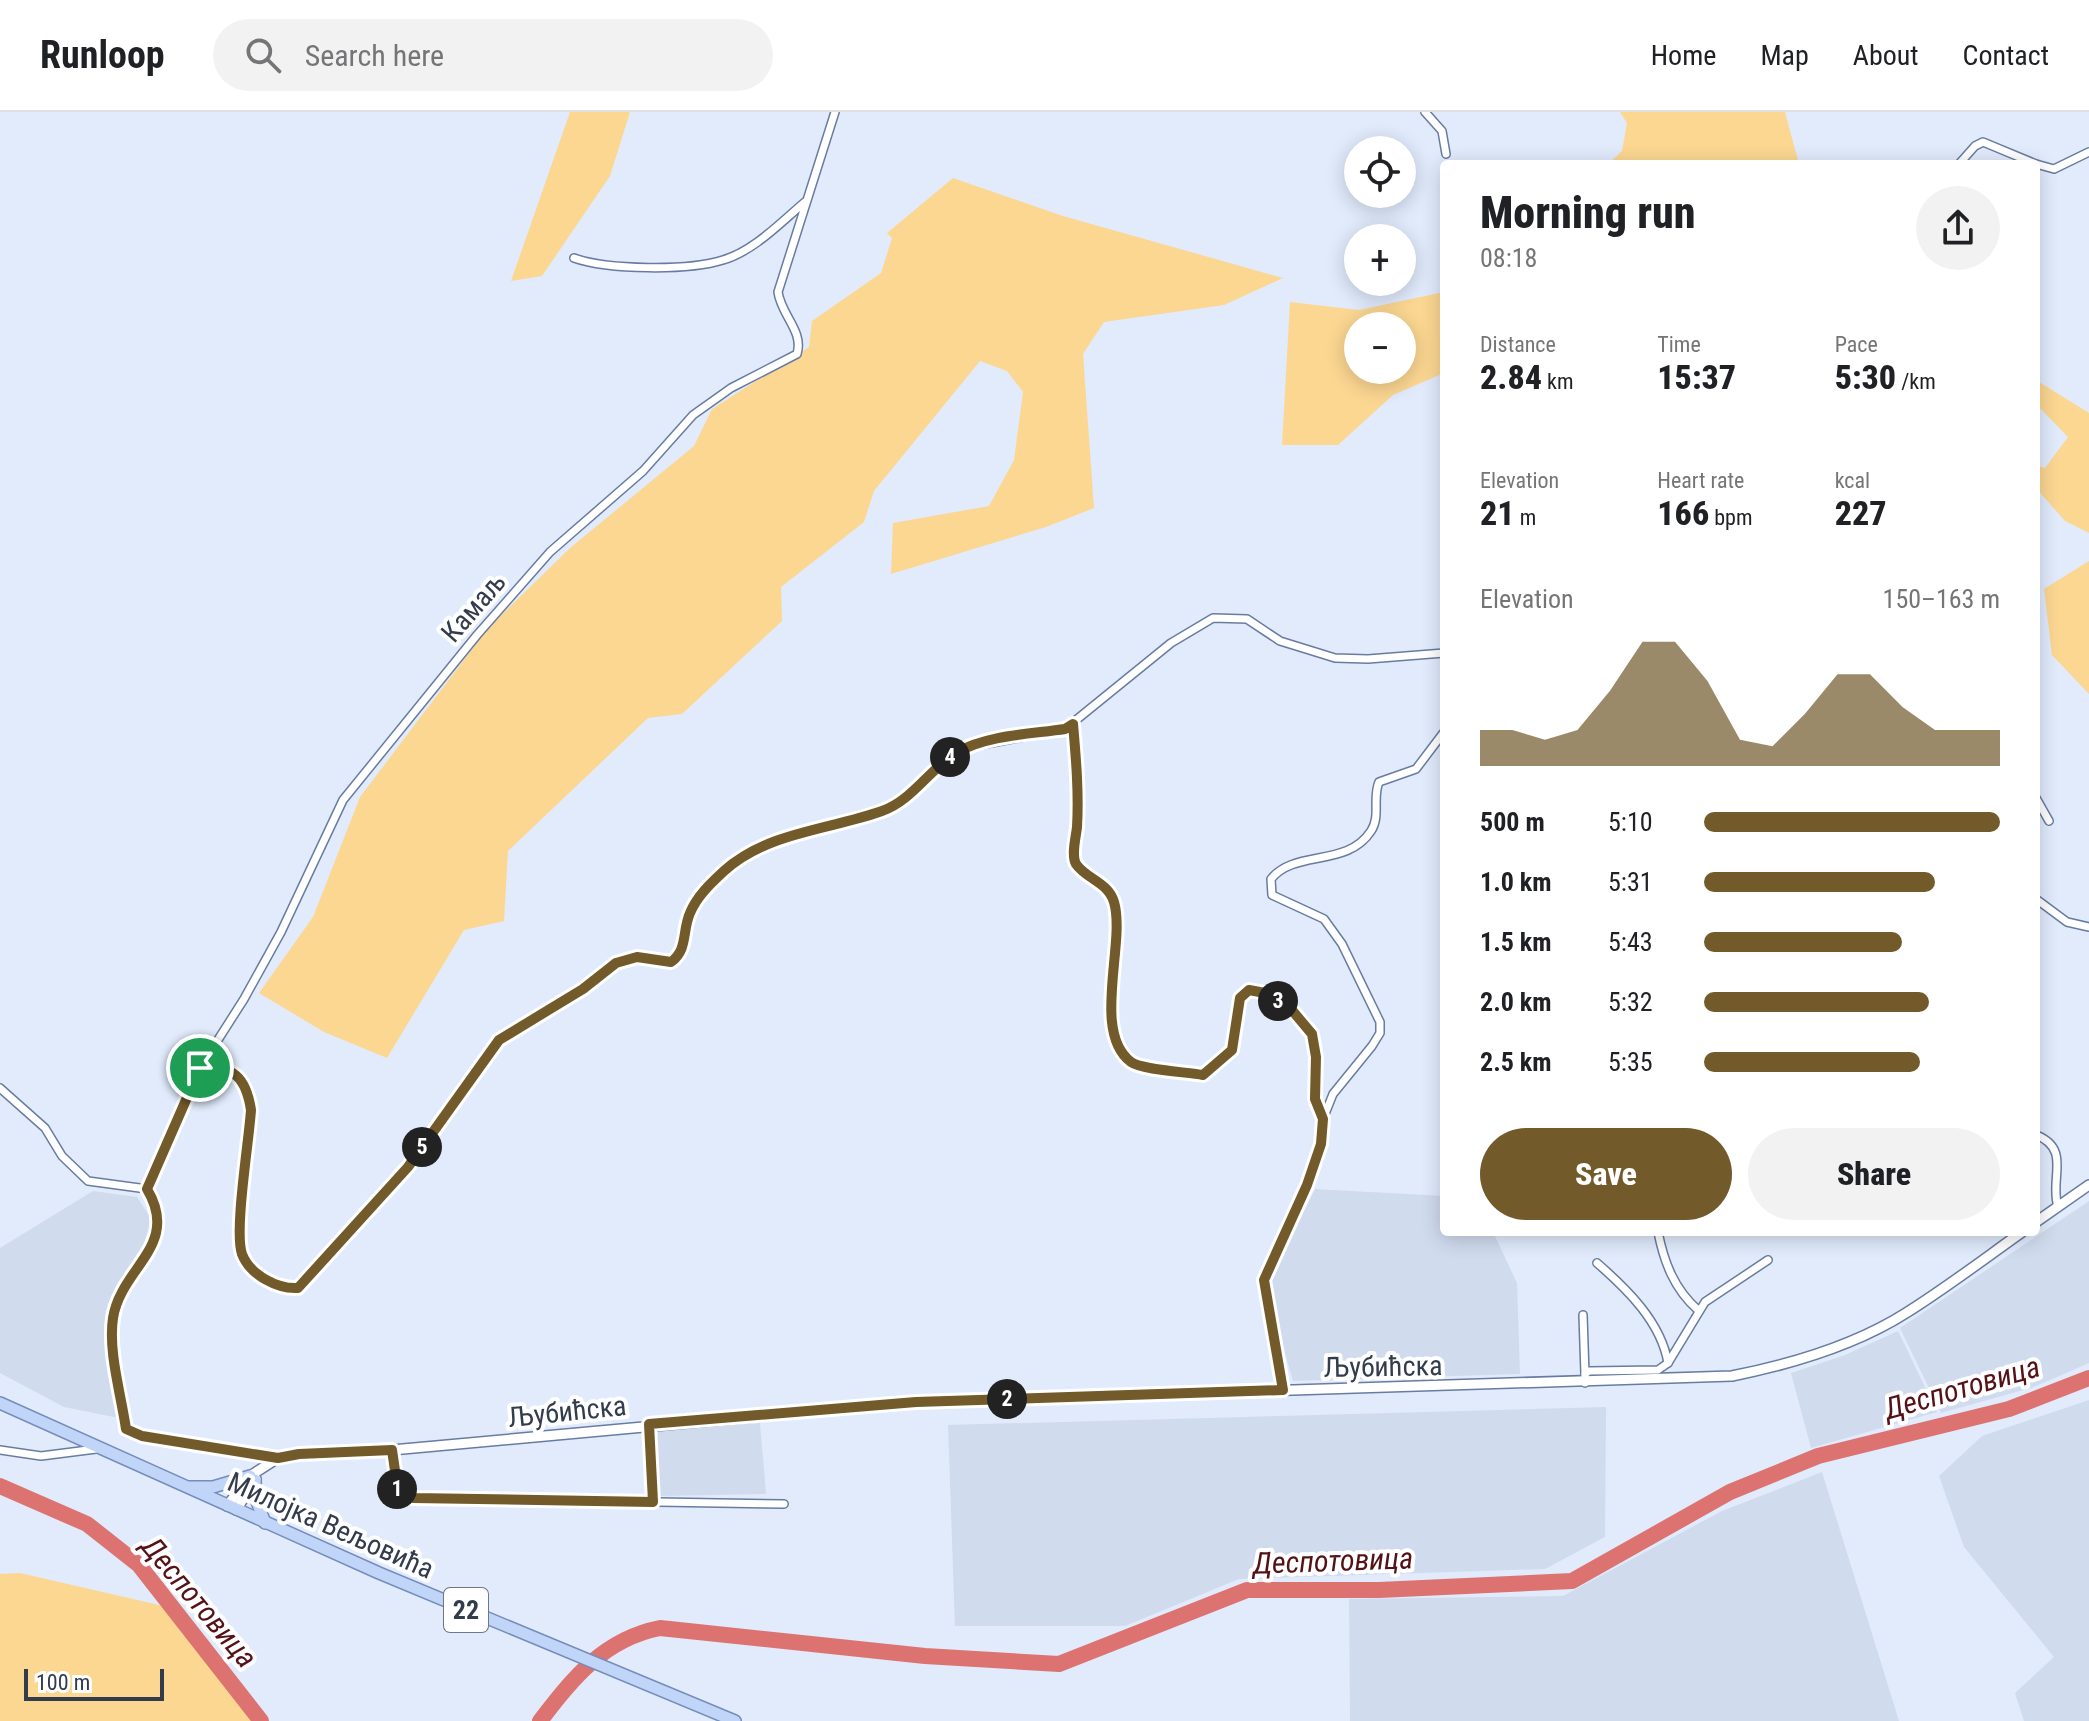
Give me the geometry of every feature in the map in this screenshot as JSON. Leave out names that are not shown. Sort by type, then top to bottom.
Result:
[{"type":"main road","name":"Милојка Вељовића","points":[[0,1403],[265,1523],[721,1718],[735,1721]]},
{"type":"main road","points":[[181,1486],[213,1487],[252,1478],[265,1523]]},
{"type":"street","name":"Камаљ","points":[[147,1189],[200,1068],[244,999],[281,932],[343,800],[477,635],[550,552],[643,471],[693,415],[731,388],[797,354],[798,333],[779,302],[778,292],[835,112]]},
{"type":"street","points":[[1425,112],[1442,131],[1446,154]]},
{"type":"street","points":[[1963,160],[1983,142],[2026,160]]},
{"type":"street","points":[[2040,165],[2054,169],[2089,152]]},
{"type":"street","points":[[574,258],[595,266],[694,265],[723,260],[761,238],[806,200]]},
{"type":"street","points":[[200,1068],[221,1066],[233,1073],[248,1092],[250,1125],[239,1231],[243,1256],[258,1274],[279,1286],[298,1288],[408,1167],[499,1040],[583,989],[616,963],[637,957],[671,962],[677,958],[683,946],[689,914],[700,896],[727,868],[755,850],[788,836],[894,805],[933,770],[965,748],[1065,729],[1110,689],[1147,666],[1171,643],[1213,618],[1247,619],[1280,641],[1335,658],[1368,659],[1440,653]]},
{"type":"street","points":[[1073,724],[1078,806],[1075,858],[1079,867],[1105,887],[1114,902],[1111,1012],[1123,1051],[1132,1062],[1143,1066],[1203,1075],[1232,1050],[1240,998],[1249,990],[1265,993],[1291,1009],[1312,1034],[1316,1057],[1315,1099],[1323,1119]]},
{"type":"street","points":[[1283,1390],[1264,1280],[1307,1185],[1321,1144],[1323,1119],[1333,1094],[1380,1033],[1380,1022],[1342,944],[1324,919],[1272,895],[1271,879],[1290,865],[1339,855],[1365,838],[1377,817],[1375,792],[1379,782],[1416,769],[1440,737]]},
{"type":"street","points":[[2040,805],[2049,821]]},
{"type":"street","points":[[2040,903],[2067,922],[2089,927]]},
{"type":"street","points":[[0,1088],[45,1128],[62,1156],[88,1181],[147,1189]]},
{"type":"street","points":[[2040,1137],[2054,1146],[2059,1158],[2054,1195],[2058,1207]]},
{"type":"street","points":[[2040,1219],[2089,1185]]},
{"type":"street","name":"Љубићска","points":[[147,1189],[158,1211],[157,1230],[138,1271],[120,1297],[112,1322],[126,1429],[142,1436],[278,1458],[916,1402],[1585,1378],[1732,1376],[1778,1367],[1821,1352],[1904,1314],[2016,1236]]},
{"type":"street","points":[[1659,1236],[1664,1259],[1683,1297],[1698,1310]]},
{"type":"street","points":[[1583,1315],[1585,1378],[1598,1370],[1658,1370],[1668,1363],[1698,1310],[1717,1291],[1768,1260]]},
{"type":"street","points":[[1597,1263],[1634,1297],[1657,1333],[1668,1363]]},
{"type":"street","points":[[649,1424],[653,1502]]},
{"type":"street","points":[[0,1450],[22,1456],[96,1449]]},
{"type":"street","points":[[392,1450],[395,1483],[404,1497],[784,1504]]},
{"type":"street","name":"Љубићска","points":[[232,1508],[252,1478],[278,1458]]},
{"type":"shaded area","points":[[570,112],[630,112],[610,176],[542,276],[511,281]]},
{"type":"shaded area","points":[[1620,112],[1785,112],[1798,160],[1612,160],[1622,151],[1627,123]]},
{"type":"shaded area","points":[[953,178],[1063,216],[1283,278],[1224,305],[1104,322],[1083,354],[1094,508],[1046,527],[891,574],[893,523],[989,506],[1014,460],[1023,392],[1007,371],[980,361],[874,491],[864,522],[781,587],[782,621],[682,714],[648,718],[508,851],[504,921],[464,930],[387,1058],[324,1032],[259,993],[313,917],[360,797],[488,628],[570,548],[694,446],[712,409],[809,347],[812,321],[881,273],[892,238],[887,233]]},
{"type":"shaded area","points":[[1440,293],[1440,375],[1393,395],[1338,445],[1282,445],[1290,302],[1359,310]]},
{"type":"shaded area","points":[[2040,382],[2089,413],[2089,533],[2065,521],[2040,493],[2040,466],[2045,468],[2068,437],[2040,408]]},
{"type":"shaded area","points":[[2089,561],[2089,694],[2052,655],[2044,589]]},
{"type":"shaded area","points":[[1315,1189],[1440,1196],[1440,1236],[1495,1236],[1517,1283],[1520,1374],[1293,1381],[1278,1329],[1269,1279]]},
{"type":"shaded area","points":[[93,1191],[137,1197],[152,1220],[138,1261],[114,1303],[108,1322],[119,1418],[64,1407],[0,1373],[0,1248]]},
{"type":"shaded area","points":[[2089,1201],[2089,1363],[2034,1387],[1941,1413],[1900,1328]]},
{"type":"shaded area","points":[[1898,1331],[1937,1412],[1811,1448],[1791,1373],[1845,1355]]},
{"type":"shaded area","points":[[2089,1400],[2089,1721],[2024,1721],[2015,1693],[2054,1657],[1964,1547],[1939,1476],[1982,1436]]},
{"type":"shaded area","points":[[1606,1407],[1605,1537],[1545,1569],[1239,1579],[1125,1626],[955,1626],[948,1425]]},
{"type":"shaded area","points":[[760,1423],[766,1494],[660,1496],[655,1429]]},
{"type":"shaded area","points":[[1822,1472],[1899,1721],[1350,1721],[1349,1599],[1563,1596],[1722,1511]]},
{"type":"shaded area","points":[[20,1573],[181,1610],[255,1721],[0,1721],[0,1574]]},
{"type":"waterway","name":"Деспотовица","points":[[540,1721],[591,1662],[622,1641],[660,1628],[925,1656],[1059,1664],[1247,1590],[1379,1590],[1572,1581],[1730,1492],[1818,1456],[2009,1409],[2089,1378]]},
{"type":"waterway","name":"Деспотовица","points":[[0,1486],[87,1524],[139,1565],[261,1721]]},
{"type":"route","points":[[1073,724],[1078,806],[1075,858],[1079,867],[1105,887],[1114,902],[1111,1012],[1123,1051],[1132,1062],[1143,1066],[1203,1075],[1221,1063],[1232,1050],[1240,998],[1249,990],[1265,993],[1291,1009],[1312,1034],[1316,1057],[1312,1081],[1323,1119],[1321,1144],[1285,1238],[1264,1280],[1283,1390],[916,1402],[649,1424],[653,1502],[404,1497],[395,1483],[392,1450],[289,1454],[278,1458],[239,1449],[142,1436],[126,1429],[112,1322],[120,1297],[155,1239],[160,1220],[147,1189],[200,1068],[221,1066],[233,1073],[248,1092],[251,1110],[239,1231],[243,1256],[258,1274],[279,1286],[298,1288],[408,1167],[484,1056],[499,1040],[583,989],[616,963],[637,957],[671,962],[677,958],[683,946],[689,914],[700,896],[727,868],[755,850],[788,836],[883,811],[965,748],[1065,729],[1073,724]]}]
